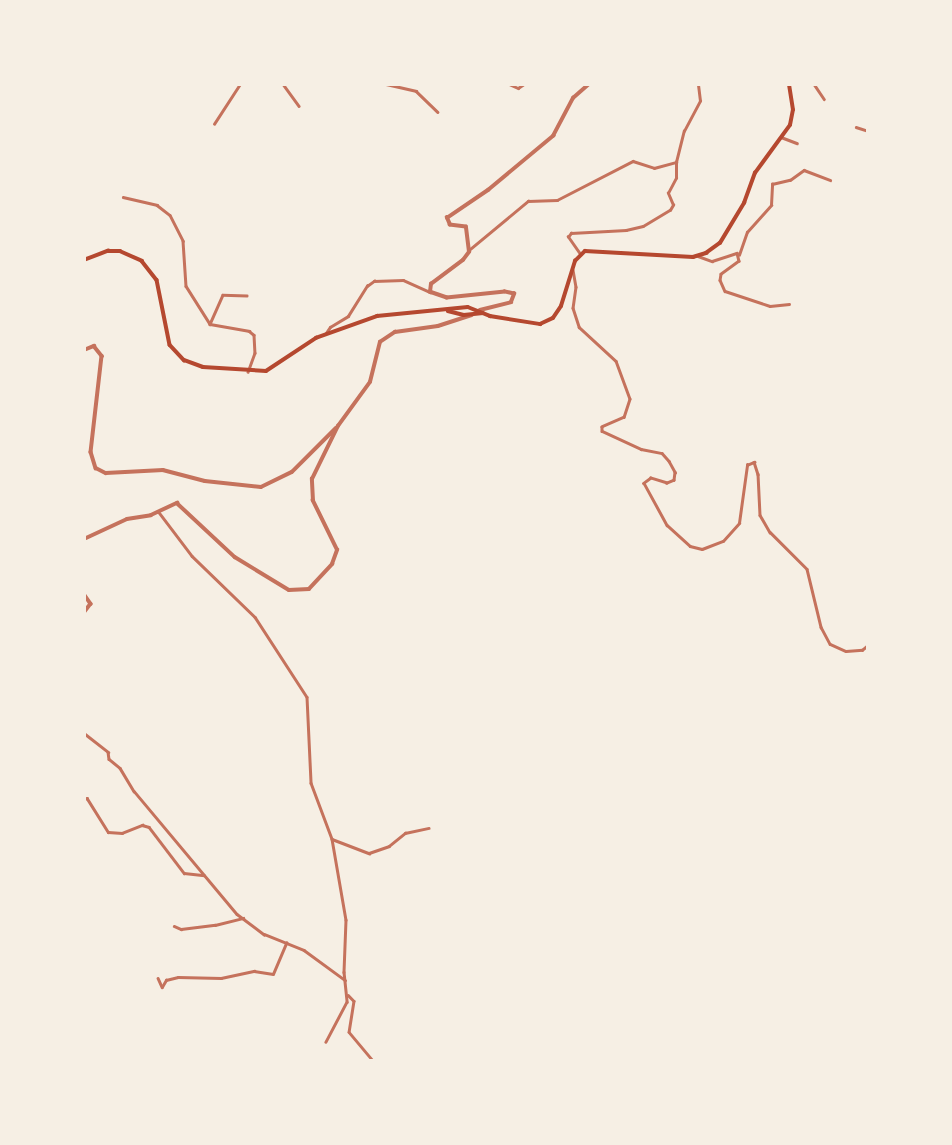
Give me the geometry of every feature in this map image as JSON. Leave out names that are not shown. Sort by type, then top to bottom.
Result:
[{"type":"main road","points":[[84,260],[108,251],[120,251],[142,261],[157,280],[167,335],[176,353],[193,365],[248,372],[273,368],[326,333],[377,316],[468,307],[530,325],[547,321],[561,306],[580,254],[589,250],[698,256],[714,249],[730,230],[755,173],[792,117],[789,84]]},
{"type":"main road","points":[[446,310],[471,315],[481,311]]},
{"type":"street","points":[[214,124],[240,84]]},
{"type":"street","points":[[283,84],[299,106]]},
{"type":"street","points":[[386,84],[416,91],[438,112]]},
{"type":"street","points":[[509,84],[519,88],[524,84]]},
{"type":"street","points":[[470,250],[466,227],[450,225],[448,216],[488,190],[547,142],[557,130],[573,98],[589,84]]},
{"type":"street","points":[[580,254],[568,237],[571,233],[626,230],[643,226],[670,210],[673,205],[668,193],[676,178],[676,162],[682,136],[700,101],[698,84]]},
{"type":"street","points":[[814,84],[824,99]]},
{"type":"street","points":[[856,127],[868,131]]},
{"type":"street","points":[[781,137],[797,143]]},
{"type":"street","points":[[430,292],[431,285],[528,201],[557,200],[633,161],[654,168],[676,162]]},
{"type":"street","points":[[789,304],[770,306],[726,291],[720,280],[721,274],[737,263],[747,232],[771,205],[772,184],[790,180],[804,170],[830,180]]},
{"type":"street","points":[[123,197],[157,205],[170,215],[183,241],[186,286],[210,324],[249,331],[254,335],[255,353],[248,372]]},
{"type":"street","points":[[698,256],[706,261],[731,253],[739,255]]},
{"type":"street","points":[[573,270],[576,287],[573,309],[579,327],[616,361],[630,399],[624,417],[601,430],[642,449],[662,453],[669,461],[675,472],[674,480],[667,483],[651,478],[644,483],[667,525],[690,546],[702,549],[723,541],[739,523],[747,465],[754,462],[758,474],[760,516],[770,532],[807,569],[821,628],[830,644],[846,651],[862,650],[868,645]]},
{"type":"street","points":[[326,333],[330,327],[348,316],[367,286],[374,281],[403,280],[447,298],[505,292],[514,294],[511,302],[481,311]]},
{"type":"street","points":[[210,324],[223,295],[247,296]]},
{"type":"street","points":[[84,538],[127,519],[158,511],[174,503],[182,505],[234,556],[289,590],[309,589],[337,555],[336,544],[313,501],[311,486],[314,472],[338,426],[370,382],[378,348],[384,337],[395,331],[438,326],[471,315]]},
{"type":"street","points":[[84,350],[94,346],[102,356],[91,452],[96,468],[106,473],[163,470],[205,481],[261,487],[292,472],[338,426]]},
{"type":"street","points":[[158,511],[192,556],[255,617],[305,692],[310,713],[311,783],[332,839],[346,920],[345,980],[348,995],[354,1002],[349,1032],[372,1059]]},
{"type":"street","points":[[84,594],[91,604],[84,613]]},
{"type":"street","points":[[84,733],[108,751],[109,759],[120,768],[134,791],[243,918],[264,934],[304,950],[345,980]]},
{"type":"street","points":[[84,799],[87,798],[108,832],[122,833],[142,825],[149,827],[184,873],[204,875]]},
{"type":"street","points":[[332,839],[369,853],[389,845],[405,833],[428,828]]},
{"type":"street","points":[[174,926],[181,929],[243,918]]},
{"type":"street","points":[[158,978],[162,988],[166,980],[177,977],[221,978],[254,971],[273,974],[286,943]]},
{"type":"street","points":[[326,1042],[337,1026],[348,995]]}]
